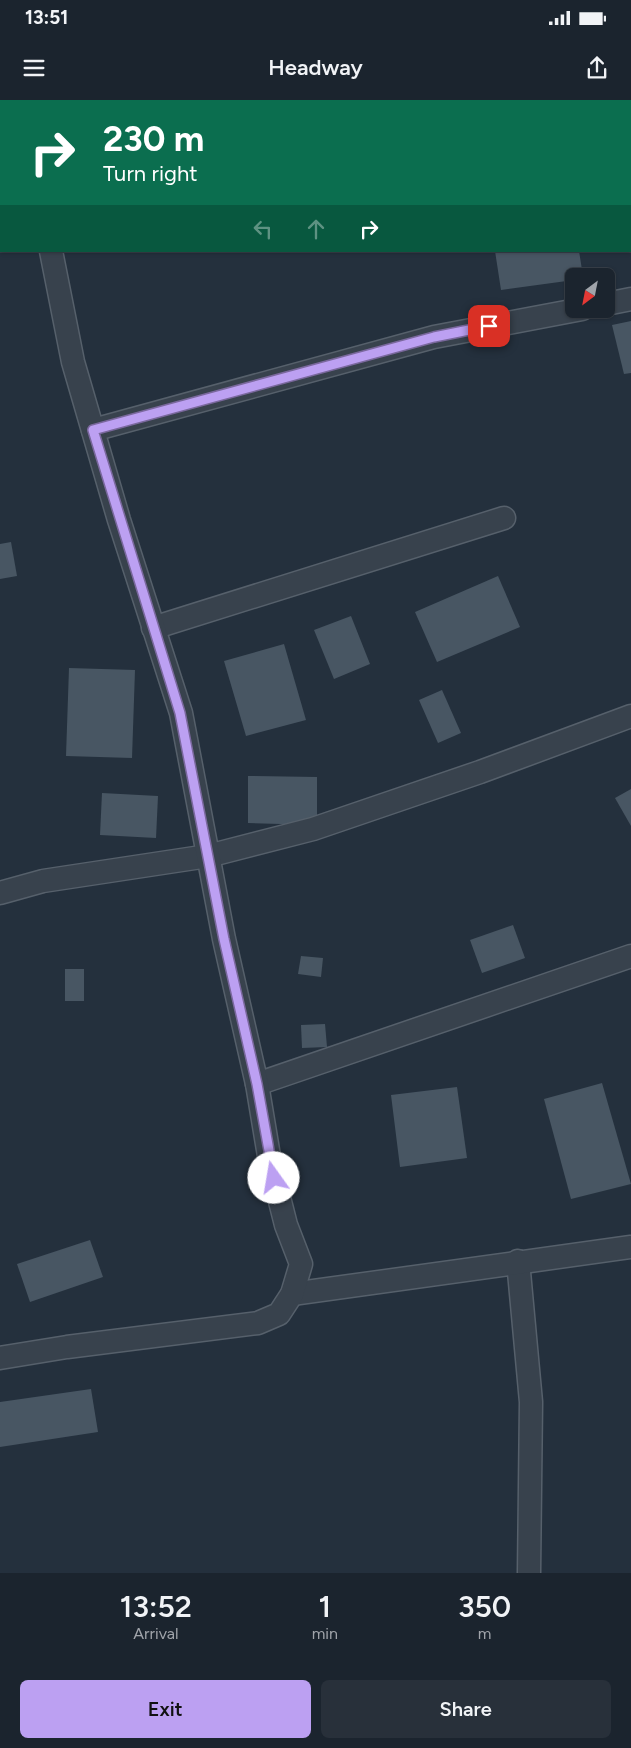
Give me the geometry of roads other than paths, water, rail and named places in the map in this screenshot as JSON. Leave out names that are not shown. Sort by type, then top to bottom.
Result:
[{"type":"street","points":[[0,1358],[67,1347],[258,1323],[279,1314],[292,1294],[301,1264],[286,1225],[270,1162],[257,1084],[224,939],[180,713],[73,362],[51,252]]},
{"type":"street","points":[[615,302],[631,299]]},
{"type":"street","points":[[93,430],[434,337],[565,312]]},
{"type":"street","points":[[153,628],[504,518]]},
{"type":"street","points":[[0,893],[43,881],[208,856],[313,829],[480,772],[631,716]]},
{"type":"street","points":[[257,1084],[631,956]]},
{"type":"street","points":[[292,1294],[518,1261],[631,1247]]},
{"type":"street","points":[[518,1261],[531,1402],[529,1573]]}]
